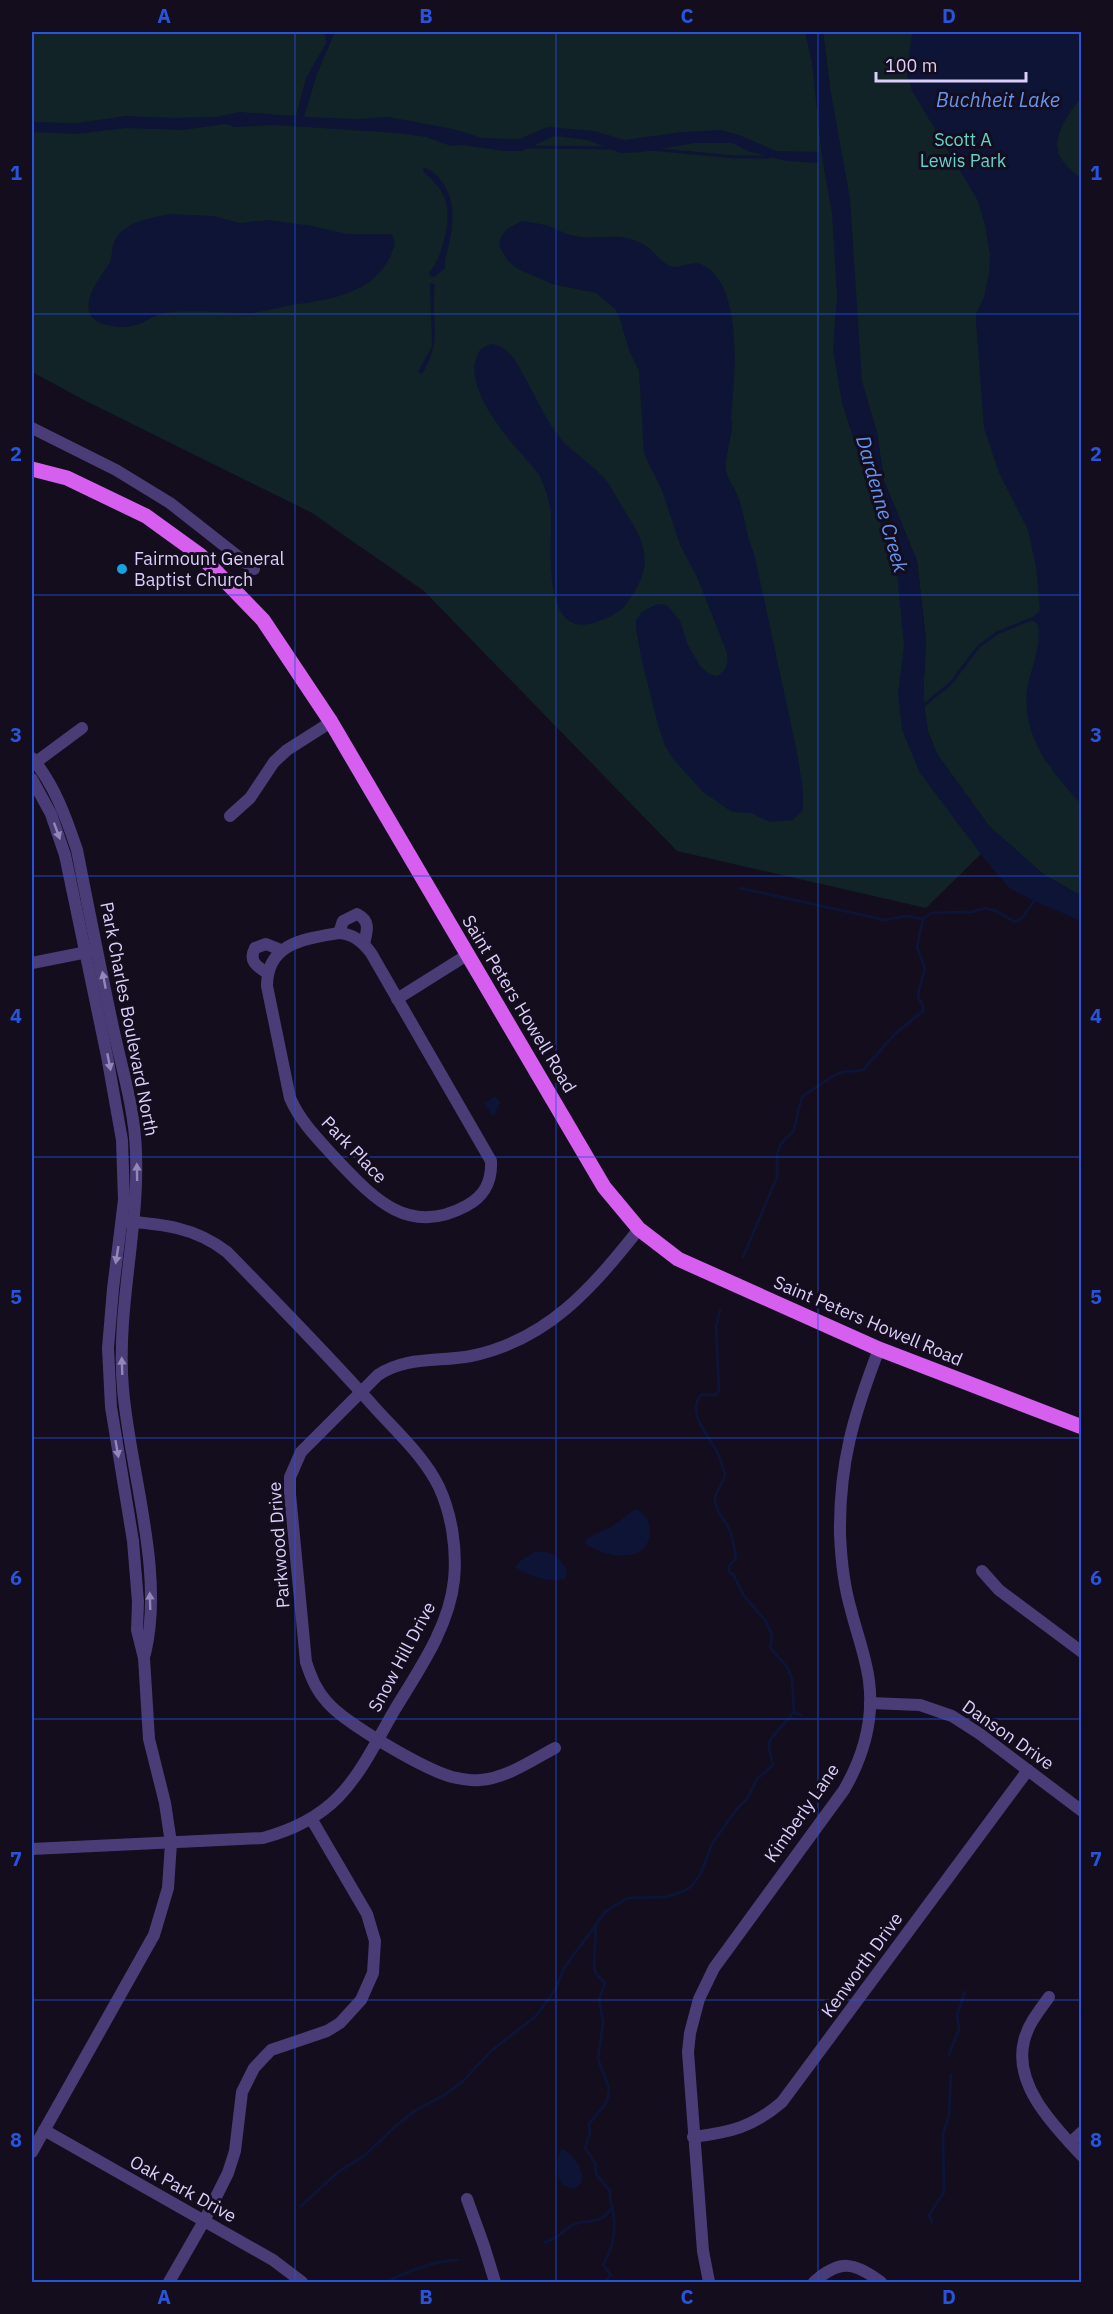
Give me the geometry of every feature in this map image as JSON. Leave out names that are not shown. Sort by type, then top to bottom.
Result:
[{"type":"main road","name":"Saint Peters Howell Road","points":[[32,469],[67,478],[146,516],[200,555],[263,620],[331,722],[604,1187],[639,1229],[678,1259],[879,1349],[1082,1427]]},
{"type":"street","points":[[32,428],[116,470],[170,503],[254,569]]},
{"type":"street","points":[[230,816],[250,798],[274,762],[287,750],[331,722]]},
{"type":"street","points":[[33,762],[82,728]]},
{"type":"street","name":"Park Charles Boulevard North","points":[[32,2152],[154,1935],[168,1888],[171,1843],[165,1803],[149,1739],[144,1658],[137,1630],[138,1602],[134,1541],[111,1407],[109,1322],[137,1179],[134,1121],[77,850],[70,827],[50,784],[33,762]]},
{"type":"street","name":"Park Charles Boulevard North","points":[[32,779],[60,836],[120,1120],[128,1221],[121,1362],[125,1406],[144,1524],[150,1581],[151,1629],[144,1658]]},
{"type":"street","name":"Park Place","points":[[357,914],[367,923],[364,944],[491,1161],[490,1180],[479,1197],[460,1210],[434,1217],[420,1217],[394,1211],[372,1196],[302,1120],[290,1098],[267,986],[268,973],[256,966],[253,952],[255,948],[266,944],[281,950],[288,946],[339,933],[343,921],[357,914]]},
{"type":"street","points":[[339,933],[349,934],[364,944]]},
{"type":"street","points":[[32,963],[98,950]]},
{"type":"street","points":[[268,973],[269,966],[281,950]]},
{"type":"street","points":[[397,999],[467,955]]},
{"type":"street","name":"Snow Hill Drive","points":[[32,1849],[263,1838],[312,1820],[338,1798],[350,1784],[378,1739],[441,1628],[453,1588],[455,1554],[450,1522],[440,1488],[426,1465],[361,1391],[219,1245],[191,1231],[128,1221]]},
{"type":"street","name":"Parkwood Drive","points":[[555,1748],[509,1773],[480,1780],[468,1780],[452,1777],[431,1768],[378,1739],[334,1710],[319,1693],[311,1678],[305,1650],[290,1478],[301,1452],[361,1391],[389,1367],[424,1360],[448,1360],[472,1356],[520,1340],[541,1329],[576,1302],[639,1229]]},
{"type":"street","name":"Kimberly Lane","points":[[709,2283],[703,2251],[693,2137],[688,2052],[693,2017],[714,1968],[844,1790],[860,1757],[865,1740],[870,1703],[867,1664],[850,1608],[844,1573],[840,1535],[841,1492],[851,1426],[879,1349]]},
{"type":"street","points":[[111,1407],[125,1406]]},
{"type":"street","points":[[982,1572],[999,1590],[1080,1648]]},
{"type":"street","name":"Danson Drive","points":[[870,1703],[920,1705],[952,1716],[980,1734],[1082,1811]]},
{"type":"street","name":"Kenworth Drive","points":[[693,2137],[739,2129],[762,2118],[782,2102],[1028,1770]]},
{"type":"street","points":[[169,2283],[228,2173],[235,2151],[242,2092],[254,2068],[271,2050],[314,2036],[340,2023],[361,2000],[373,1973],[375,1941],[367,1914],[312,1820]]},
{"type":"street","points":[[1049,1997],[1029,2027],[1024,2040],[1022,2064],[1036,2099],[1082,2156]]},
{"type":"street","name":"Oak Park Drive","points":[[44,2130],[273,2260],[302,2283]]},
{"type":"street","points":[[1070,2143],[1082,2132]]},
{"type":"street","points":[[466,2199],[495,2283]]},
{"type":"street","points":[[814,2283],[829,2270],[846,2265],[865,2271],[881,2283]]},
{"type":"green space","name":"Scott A Lewis Park","points":[[32,32],[814,32],[830,88],[823,32],[1081,32],[1081,896],[1043,874],[989,826],[937,754],[928,732],[923,698],[926,640],[917,561],[884,481],[877,433],[865,393],[909,609],[922,741],[986,849],[926,908],[677,851],[424,591],[312,513],[32,372]]},
{"type":"water","points":[[325,32],[335,32],[317,74],[304,117],[357,119],[388,117],[453,129],[482,138],[519,139],[548,127],[594,131],[625,140],[682,132],[720,130],[739,135],[776,151],[819,152],[819,163],[786,161],[747,151],[733,143],[695,143],[642,152],[621,153],[587,140],[554,136],[522,151],[504,151],[462,145],[451,146],[426,137],[396,133],[276,125],[235,127],[226,124],[183,130],[126,128],[77,134],[32,132],[32,122],[76,123],[126,116],[217,117],[239,112],[296,116],[306,78],[326,43]]},
{"type":"water","name":"Dardenne Creek","points":[[805,32],[823,32],[830,88],[850,199],[862,381],[877,433],[884,481],[917,561],[926,640],[923,698],[928,732],[937,754],[989,826],[1043,874],[1081,896],[1081,921],[1009,888],[920,773],[902,730],[898,693],[904,646],[897,574],[842,403],[833,349],[837,296],[832,213],[822,157],[812,63]]},
{"type":"water","name":"Buchheit Lake","points":[[912,32],[1081,32],[1083,66],[1081,97],[1062,126],[1057,144],[1061,158],[1066,165],[1082,179],[1081,804],[1047,763],[1038,748],[1028,716],[1026,699],[1039,639],[1038,625],[1031,619],[1040,610],[1036,567],[1028,530],[999,473],[984,428],[976,314],[984,297],[989,273],[990,255],[985,225],[978,201],[912,91],[907,75]]},
{"type":"water","points":[[424,168],[434,173],[445,185],[452,210],[452,227],[445,268],[434,277],[429,273],[439,257],[445,236],[447,204],[437,186],[423,171]]},
{"type":"water","points":[[169,214],[213,216],[240,223],[268,220],[347,234],[392,234],[395,243],[389,259],[370,281],[344,295],[329,299],[249,313],[172,312],[156,316],[137,325],[122,327],[103,324],[95,320],[88,307],[89,299],[110,261],[113,245],[118,235],[130,225]]},
{"type":"water","points":[[522,221],[549,226],[580,237],[615,237],[633,240],[647,246],[668,265],[677,267],[694,263],[703,265],[716,276],[725,292],[731,312],[735,357],[732,430],[726,472],[740,501],[754,553],[797,752],[803,790],[803,810],[793,820],[770,822],[751,813],[732,812],[703,792],[674,760],[665,746],[642,661],[636,620],[642,612],[657,604],[667,605],[680,621],[687,643],[700,666],[709,674],[717,676],[723,672],[727,664],[727,653],[697,577],[680,545],[661,488],[644,454],[639,371],[629,350],[619,316],[615,309],[596,293],[552,284],[518,269],[508,261],[499,246],[501,237],[507,229]]},
{"type":"water","points":[[430,283],[435,284],[435,330],[433,351],[422,374],[418,372],[432,346]]},
{"type":"water","points":[[493,344],[502,347],[511,355],[561,440],[607,482],[638,533],[644,555],[642,577],[627,603],[612,616],[603,620],[576,624],[565,617],[557,604],[551,567],[549,501],[539,474],[506,436],[485,404],[474,372],[476,358],[482,348]]},
{"type":"water","points":[[496,1096],[500,1103],[492,1116],[484,1103]]},
{"type":"water","points":[[635,1509],[645,1515],[649,1526],[649,1539],[643,1549],[637,1553],[622,1556],[605,1553],[585,1543],[588,1538],[614,1525]]},
{"type":"water","points":[[534,1552],[550,1553],[557,1557],[567,1570],[566,1578],[554,1580],[540,1578],[515,1567]]},
{"type":"water","points":[[562,2149],[574,2158],[580,2167],[582,2182],[574,2189],[562,2185],[558,2177],[557,2162]]},
{"type":"waterway","points":[[531,147],[611,148]]},
{"type":"waterway","points":[[651,149],[735,157],[770,157]]},
{"type":"waterway","points":[[923,706],[951,683],[979,646],[997,633],[1031,619]]},
{"type":"waterway","points":[[740,888],[885,920],[906,916],[923,919]]},
{"type":"waterway","points":[[743,1257],[777,1177],[777,1154],[781,1144],[794,1130],[803,1096],[833,1076],[843,1072],[863,1070],[895,1034],[923,1011],[918,997],[925,969],[917,947],[923,919],[932,913],[971,912],[986,908],[1015,922],[1023,917],[1037,900]]},
{"type":"waterway","points":[[605,2282],[611,2275],[603,2265],[612,2242],[614,2215],[610,2191],[596,2174],[595,2163],[585,2148],[590,2133],[589,2124],[606,2103],[609,2088],[598,2059],[603,2022],[599,1999],[605,1983],[596,1974],[594,1967],[596,1924],[606,1911],[628,1898],[666,1897],[692,1886],[701,1873],[712,1844],[735,1811],[747,1799],[757,1779],[773,1765],[769,1747],[770,1740],[794,1712],[792,1679],[787,1667],[770,1647],[772,1635],[765,1620],[744,1596],[733,1574],[729,1572],[729,1566],[736,1558],[735,1549],[729,1530],[715,1503],[725,1475],[718,1455],[697,1417],[697,1402],[701,1395],[715,1395],[719,1390],[716,1327],[720,1310]]},
{"type":"waterway","points":[[794,1712],[801,1715]]},
{"type":"waterway","points":[[301,2206],[338,2172],[364,2156],[416,2110],[446,2094],[462,2082],[492,2050],[536,2016],[555,1990],[564,1968],[595,1926]]},
{"type":"waterway","points":[[949,2055],[959,2029],[957,2015],[965,1992]]},
{"type":"waterway","points":[[932,2222],[929,2215],[944,2192],[943,2134],[949,2115],[951,2075]]},
{"type":"waterway","points":[[545,2242],[554,2239],[575,2224],[598,2220],[611,2209]]},
{"type":"waterway","points":[[387,2282],[421,2267],[458,2260]]},
{"type":"place","name":"Fairmount General Baptist Church","points":[[122,569]]}]
